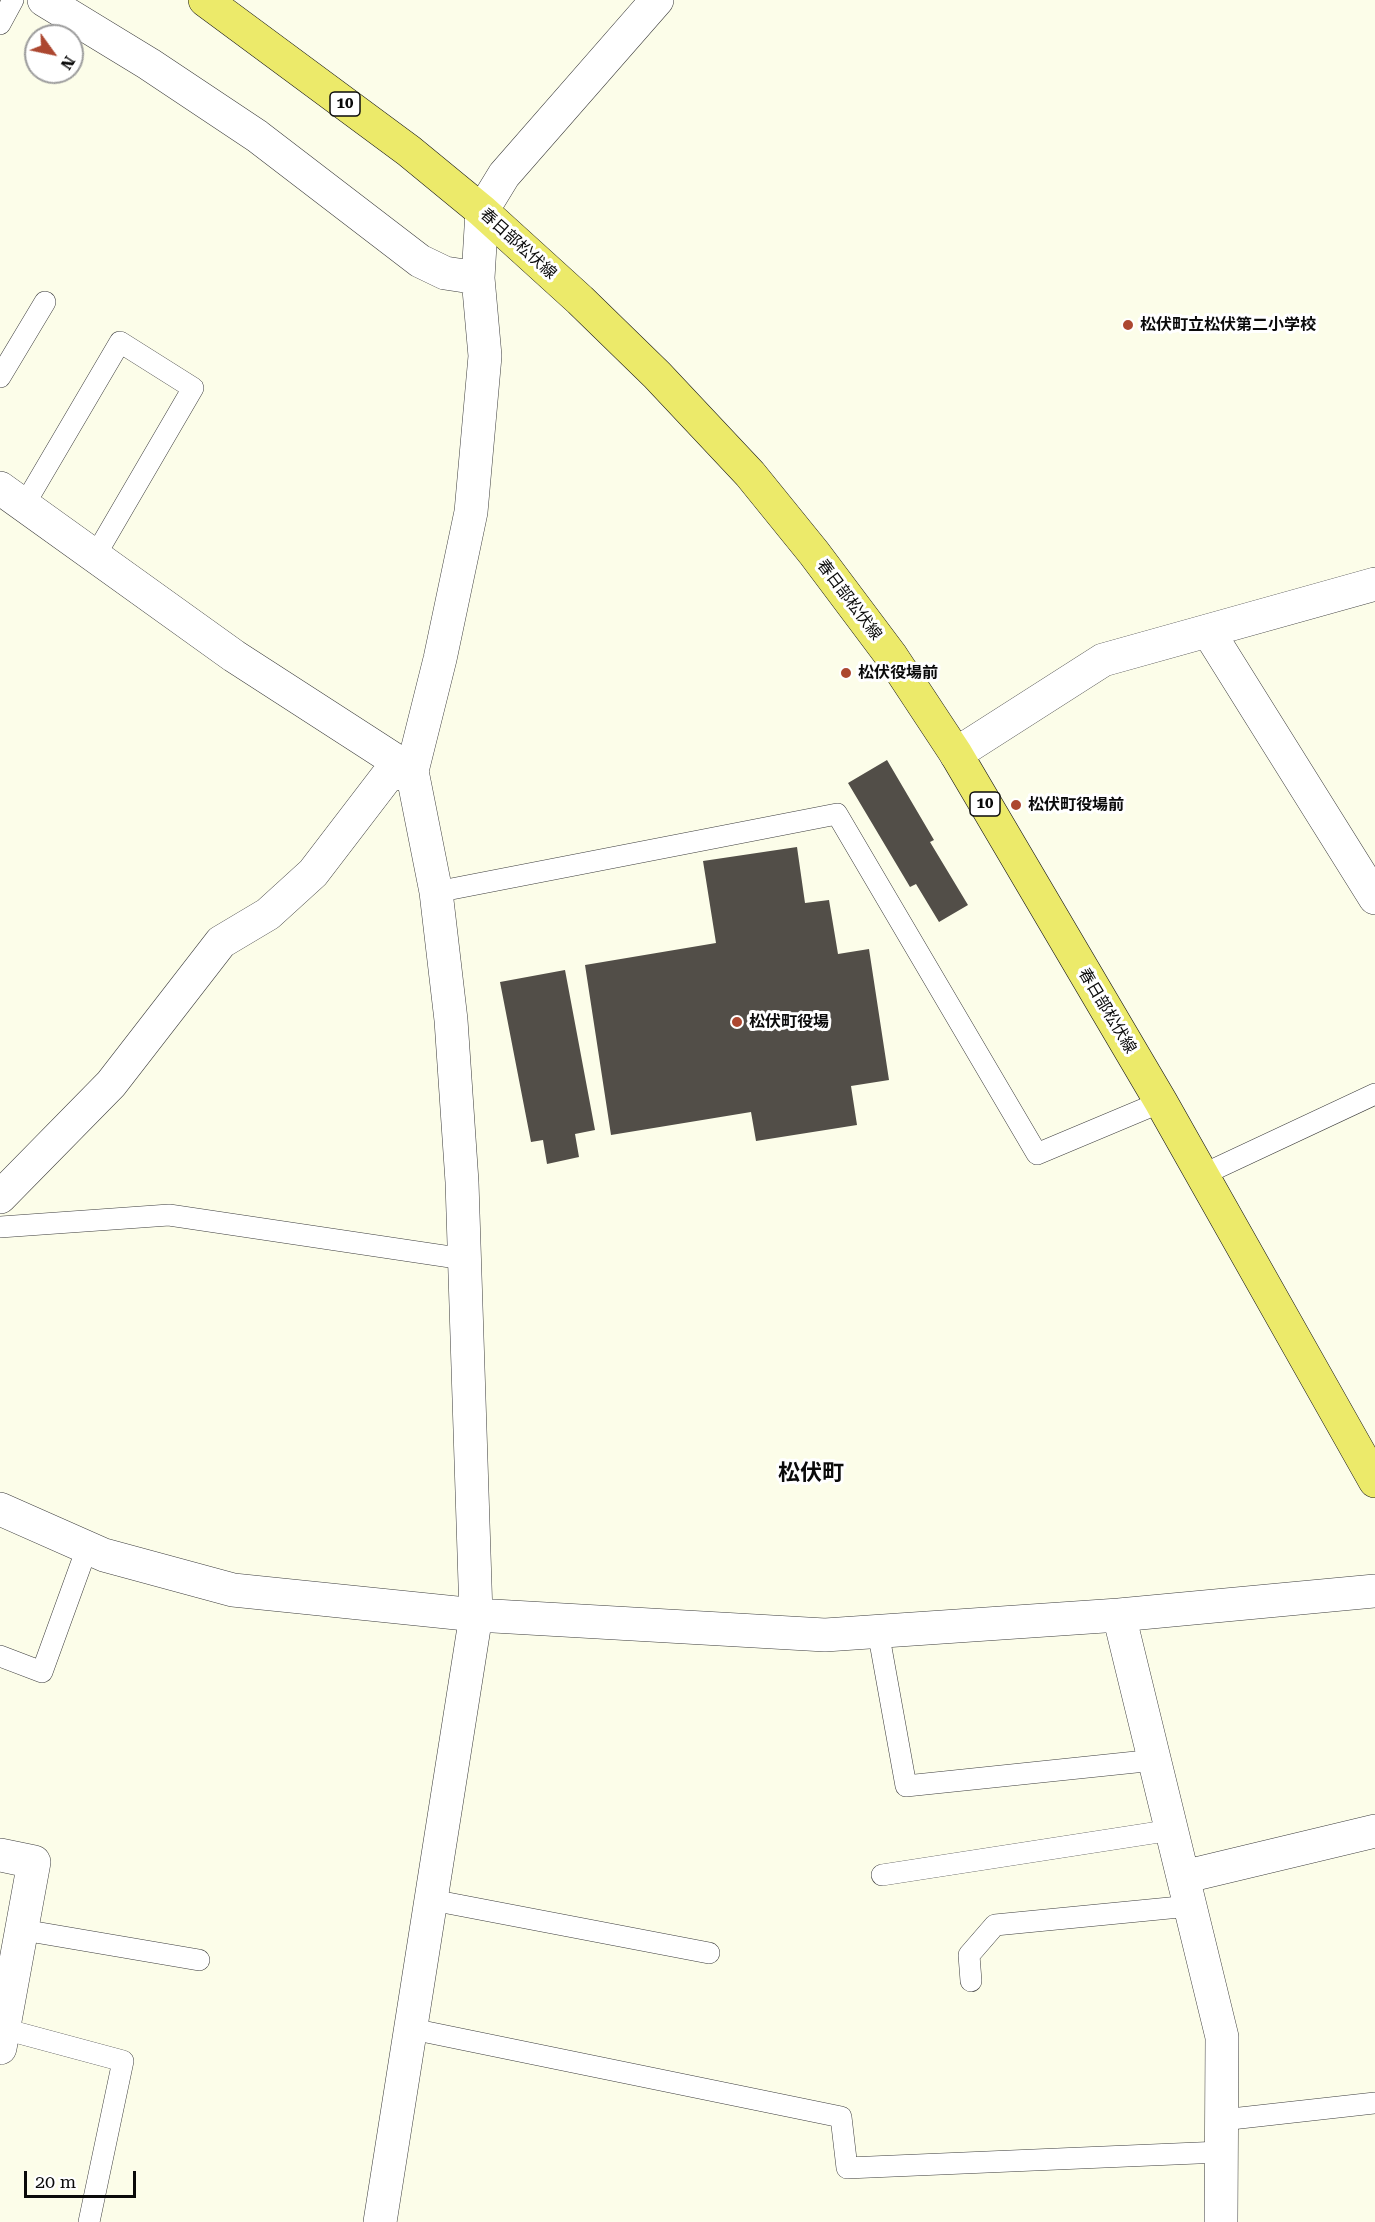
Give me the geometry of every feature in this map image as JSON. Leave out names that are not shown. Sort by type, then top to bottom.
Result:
[{"type":"main road","name":"春日部松伏線","points":[[205,0],[409,151],[482,211],[580,300],[657,375],[750,474],[814,553],[891,657],[956,754],[1161,1102],[1375,1481]]},
{"type":"street","points":[[44,0],[149,64],[257,136],[420,261],[445,273],[478,278]]},
{"type":"street","points":[[380,2222],[476,1615],[462,1182],[451,1020],[436,892],[411,771],[440,659],[471,513],[485,356],[478,278],[482,211],[504,174],[657,0]]},
{"type":"street","points":[[12,498],[234,656],[411,771]]},
{"type":"street","points":[[956,754],[1103,660],[1375,584]]},
{"type":"street","points":[[1208,631],[1375,898]]},
{"type":"street","points":[[0,1197],[111,1084],[221,942],[268,914],[313,873],[388,774],[411,771]]},
{"type":"street","points":[[0,1509],[104,1556],[233,1590],[476,1615],[825,1635],[1119,1615],[1375,1591]]},
{"type":"street","points":[[1119,1615],[1222,2037],[1221,2222]]},
{"type":"street","points":[[1187,1891],[1375,1831]]},
{"type":"street","points":[[0,1855],[34,1862],[2,2039]]},
{"type":"lane","points":[[0,24],[13,0]]},
{"type":"lane","points":[[0,377],[45,302]]},
{"type":"lane","points":[[12,498],[120,342],[194,388],[95,556]]},
{"type":"lane","points":[[436,892],[837,814],[1037,1154],[1161,1102]]},
{"type":"lane","points":[[1202,1176],[1375,1094]]},
{"type":"lane","points":[[0,1227],[169,1215],[464,1259]]},
{"type":"lane","points":[[0,1656],[42,1671],[87,1548]]},
{"type":"lane","points":[[878,1631],[906,1786],[1155,1760]]},
{"type":"lane","points":[[882,1875],[1172,1830]]},
{"type":"lane","points":[[971,1981],[969,1954],[995,1925],[1187,1891]]},
{"type":"lane","points":[[432,1900],[709,1953]]},
{"type":"lane","points":[[23,1930],[199,1960]]},
{"type":"lane","points":[[411,2029],[841,2117],[847,2168],[1221,2136],[1375,2103]]},
{"type":"lane","points":[[2,2039],[123,2061],[89,2222]]},
{"type":"building","points":[[887,760],[934,840],[930,842],[968,905],[939,922],[916,884],[910,887],[848,783]]},
{"type":"building","name":"松伏町役場","points":[[797,847],[805,903],[829,900],[838,954],[869,949],[889,1080],[851,1086],[857,1125],[756,1141],[751,1112],[611,1135],[585,965],[716,943],[703,861]]},
{"type":"building","points":[[565,970],[595,1130],[575,1134],[579,1157],[547,1164],[543,1140],[531,1142],[500,982]]},
{"type":"place","name":"松伏町立松伏第二小学校","points":[[1128,325]]},
{"type":"place","name":"松伏役場前","points":[[846,673]]},
{"type":"place","name":"松伏町役場前","points":[[1016,805]]},
{"type":"place","name":"松伏町役場","points":[[737,1022]]},
{"type":"district","name":"松伏町","points":[[811,1474]]}]
